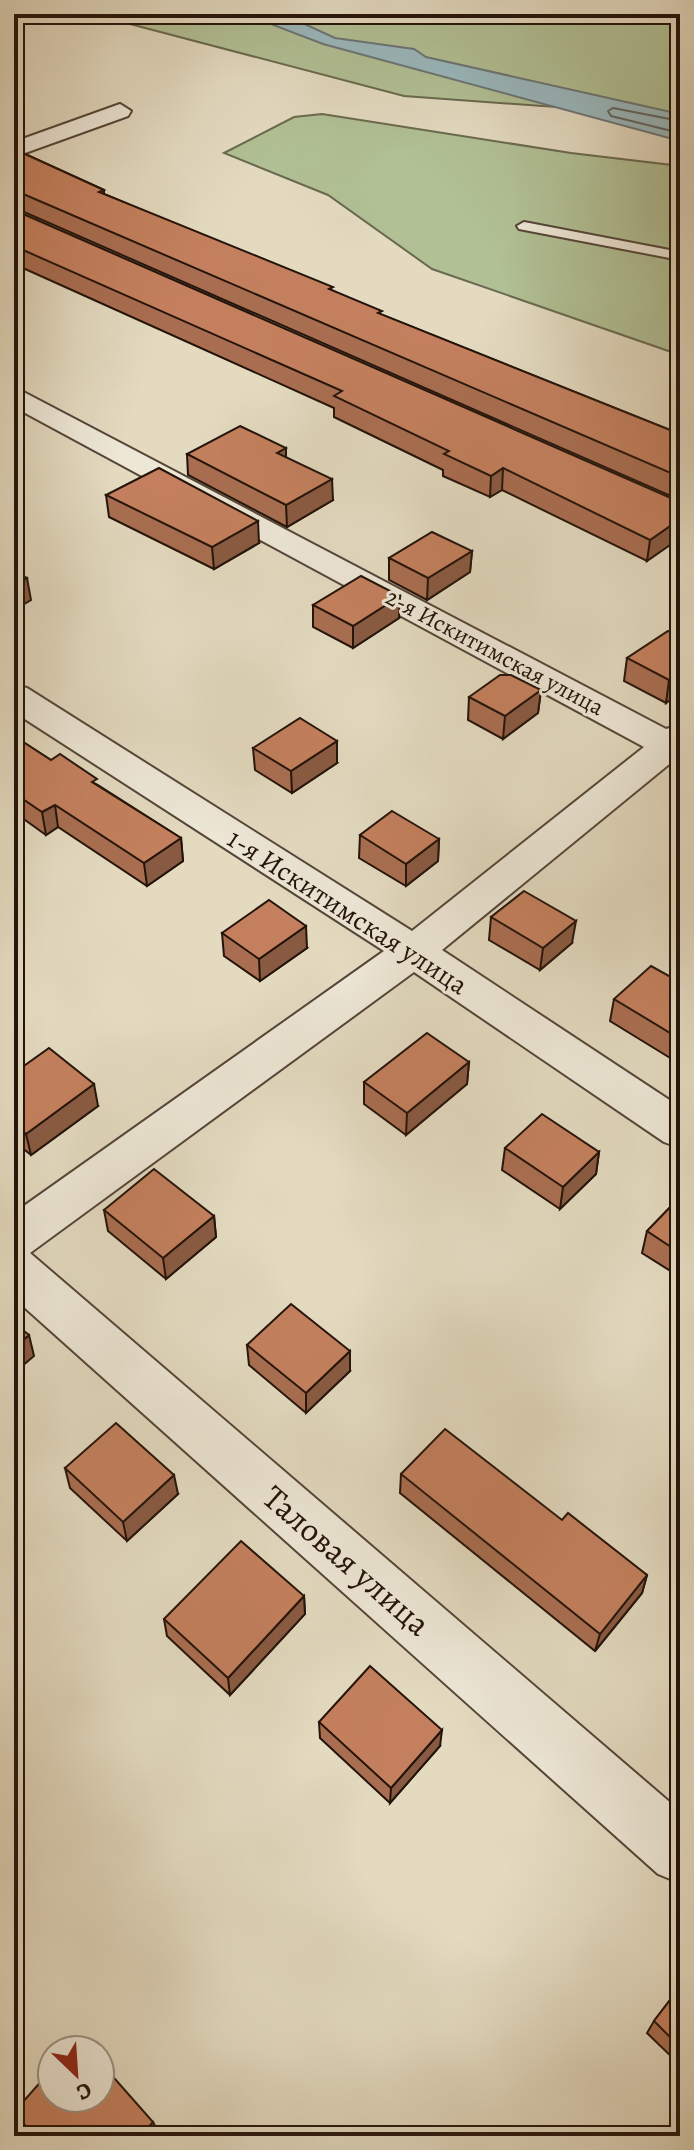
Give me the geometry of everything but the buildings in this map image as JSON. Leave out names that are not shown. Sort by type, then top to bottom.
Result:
[{"type":"street","points":[[14,150],[120,111]]},
{"type":"street","name":"2-я Искитимская улица","points":[[14,396],[676,744]]},
{"type":"street","name":"1-я Искитимская улица","points":[[14,696],[414,951],[680,1130]]},
{"type":"street","points":[[14,1239],[414,951],[676,744]]},
{"type":"street","name":"Таловая улица","points":[[14,1268],[680,1852]]},
{"type":"lane","points":[[524,226],[680,256]]},
{"type":"green space","points":[[92,14],[680,14],[680,116],[404,96]]},
{"type":"green space","points":[[322,114],[571,153],[680,166],[680,355],[432,269],[328,195],[224,153],[294,117]]},
{"type":"water","points":[[245,14],[283,14],[335,38],[414,49],[426,57],[680,114],[680,141],[323,44]]}]
